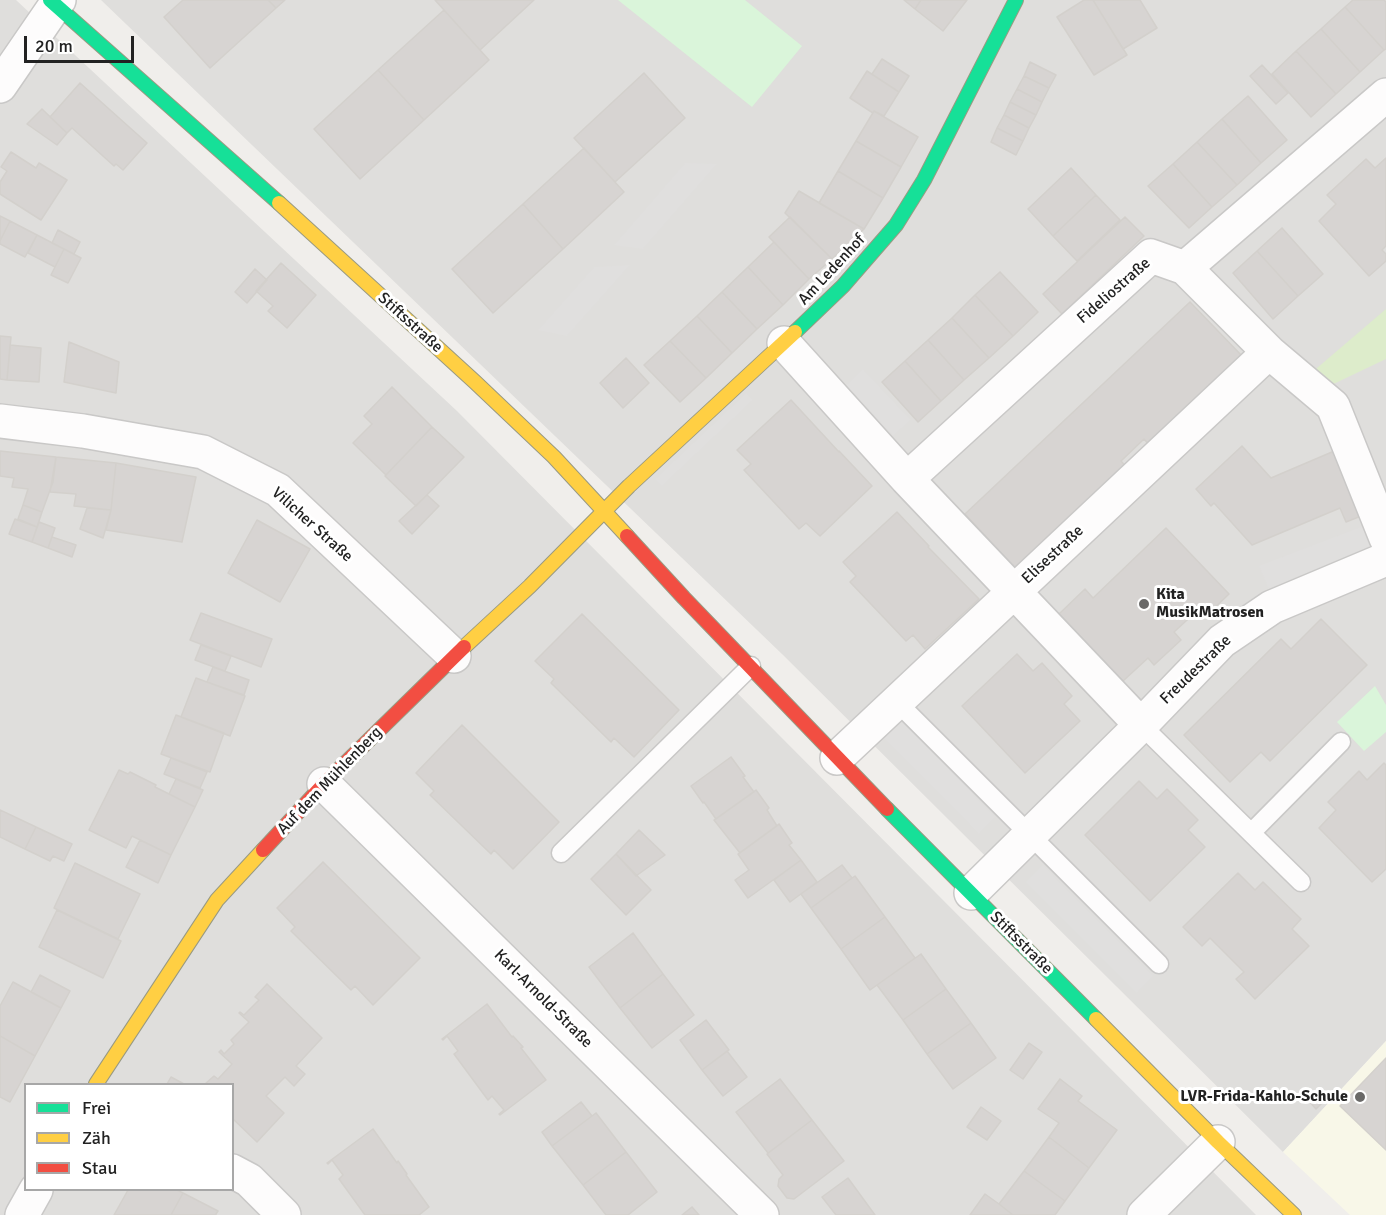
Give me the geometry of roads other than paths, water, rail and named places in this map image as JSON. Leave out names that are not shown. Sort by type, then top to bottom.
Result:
[{"type":"street","name":"Am Ledenhof","points":[[604,512],[628,486],[843,286],[896,225],[924,180],[1013,1]]},
{"type":"street","points":[[0,86],[55,2]]},
{"type":"street","name":"Stiftsstraße","points":[[55,2],[333,252],[554,457],[837,758],[1218,1142],[1294,1215]]},
{"type":"street","points":[[1386,95],[1185,268],[1269,352],[1333,406],[1386,538]]},
{"type":"street","name":"Fideliostraße","points":[[907,479],[1151,256],[1185,268]]},
{"type":"street","points":[[783,343],[907,479],[1141,725]]},
{"type":"street","name":"Elisestraße","points":[[837,758],[1269,352]]},
{"type":"street","name":"Vilicher Straße","points":[[0,422],[83,431],[202,452],[278,490],[454,656]]},
{"type":"street","name":"Auf dem Mühlenberg","points":[[97,1083],[217,900],[324,784],[604,512]]},
{"type":"street","name":"Freudestraße","points":[[971,892],[1141,725],[1222,641],[1272,607],[1386,559]]},
{"type":"street","name":"Karl-Arnold-Straße","points":[[324,784],[762,1215]]},
{"type":"street","points":[[1144,1215],[1218,1142]]},
{"type":"street","points":[[234,1172],[249,1180],[284,1215]]},
{"type":"street","points":[[22,1215],[35,1191]]},
{"type":"lane","points":[[561,853],[751,666]]},
{"type":"lane","points":[[897,702],[1159,964]]},
{"type":"lane","points":[[1141,725],[1301,882]]},
{"type":"lane","points":[[1251,833],[1341,742]]},
{"type":"place","name":"Kita MusikMatrosen","points":[[1144,604]]},
{"type":"place","name":"LVR-Frida-Kahlo-Schule","points":[[1360,1097]]}]
